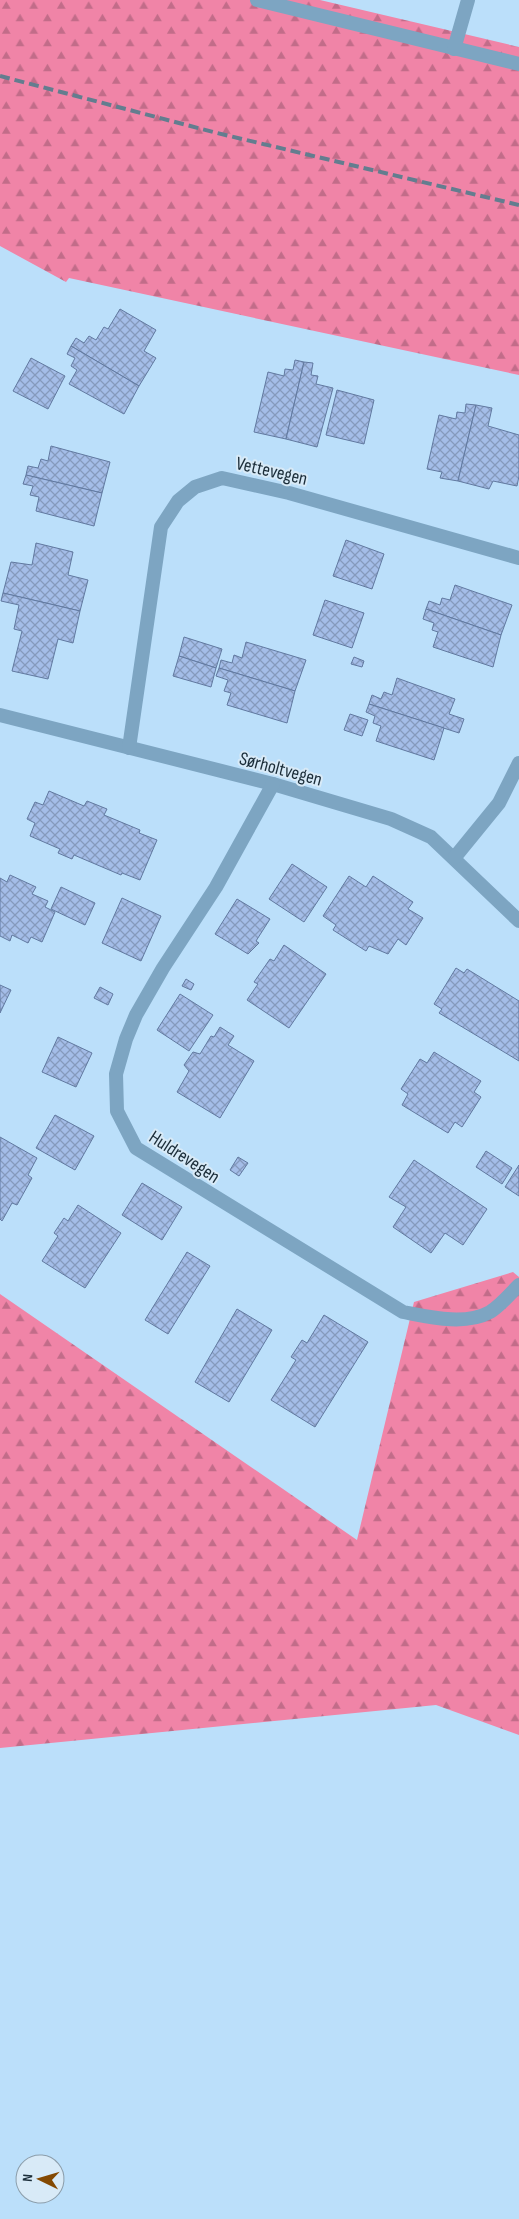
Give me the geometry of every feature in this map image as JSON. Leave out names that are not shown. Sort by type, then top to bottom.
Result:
[{"type":"street","points":[[257,0],[519,64]]},
{"type":"street","points":[[454,49],[468,0]]},
{"type":"street","name":"Vettevegen","points":[[129,748],[161,527],[178,501],[195,488],[222,478],[232,480],[289,493],[519,558]]},
{"type":"street","name":"Sørholtvegen","points":[[0,715],[273,784],[391,819],[431,837],[455,857],[519,921]]},
{"type":"street","points":[[455,857],[499,803],[519,763]]},
{"type":"street","name":"Huldrevegen","points":[[273,784],[216,888],[136,1015],[116,1074],[117,1111],[136,1148],[403,1312],[456,1319],[476,1316],[489,1312],[519,1285]]},
{"type":"green space","points":[[0,0],[320,0],[519,47],[519,375],[69,278],[66,282],[0,246]]},
{"type":"green space","points":[[513,1272],[519,1277],[519,1735],[436,1705],[0,1748],[0,1294],[357,1540],[414,1302]]},
{"type":"building","points":[[120,309],[156,330],[144,351],[156,358],[139,386],[71,346],[76,338],[84,343],[89,336],[96,340],[104,327],[108,329]]},
{"type":"building","points":[[71,346],[139,386],[124,414],[69,384],[77,370],[71,366],[75,358],[67,354]]},
{"type":"building","points":[[31,358],[65,376],[48,409],[13,391]]},
{"type":"building","points":[[295,360],[304,362],[286,439],[254,432],[268,372],[284,376],[285,369],[293,370]]},
{"type":"building","points":[[304,362],[313,363],[311,375],[318,376],[316,384],[333,388],[317,447],[286,439]]},
{"type":"building","points":[[337,390],[374,400],[364,444],[326,435]]},
{"type":"building","points":[[466,404],[476,405],[458,481],[440,478],[442,472],[427,469],[439,415],[456,419],[457,412],[465,413]]},
{"type":"building","points":[[476,405],[492,408],[488,426],[519,435],[519,476],[517,486],[493,481],[489,489],[458,481]]},
{"type":"building","points":[[51,446],[110,462],[102,493],[26,475],[28,466],[38,468],[41,459],[48,461]]},
{"type":"building","points":[[26,475],[102,493],[94,526],[36,511],[39,497],[30,495],[33,486],[23,484]]},
{"type":"building","points":[[346,540],[384,554],[372,589],[333,576]]},
{"type":"building","points":[[36,543],[73,552],[68,575],[88,580],[80,611],[3,593],[11,562],[32,565]]},
{"type":"building","points":[[455,585],[512,605],[501,635],[426,609],[429,601],[440,605],[442,598],[450,600]]},
{"type":"building","points":[[3,593],[80,611],[73,643],[58,639],[48,679],[12,671],[22,631],[14,629],[19,605],[1,601]]},
{"type":"building","points":[[325,600],[364,613],[352,648],[313,635]]},
{"type":"building","points":[[426,609],[501,635],[493,667],[433,647],[438,632],[432,630],[434,623],[423,619]]},
{"type":"building","points":[[184,637],[222,649],[216,668],[179,656]]},
{"type":"building","points":[[246,642],[306,660],[295,691],[219,668],[221,660],[232,663],[234,655],[242,658]]},
{"type":"building","points":[[179,656],[216,668],[211,687],[173,676]]},
{"type":"building","points":[[354,657],[364,661],[362,667],[351,664]]},
{"type":"building","points":[[219,668],[295,691],[287,723],[227,705],[231,693],[224,691],[228,680],[216,676]]},
{"type":"building","points":[[397,678],[455,699],[449,714],[464,719],[459,733],[369,704],[372,695],[381,699],[384,692],[392,695]]},
{"type":"building","points":[[369,704],[444,728],[434,760],[376,741],[381,726],[373,723],[375,716],[366,712]]},
{"type":"building","points":[[350,714],[368,720],[362,736],[344,730]]},
{"type":"building","points":[[49,791],[84,806],[87,801],[107,809],[104,815],[140,830],[139,833],[157,840],[140,880],[122,873],[121,875],[74,855],[72,859],[58,853],[60,849],[30,836],[35,823],[27,819],[35,802],[43,805]]},
{"type":"building","points":[[292,864],[327,887],[304,922],[269,899]]},
{"type":"building","points":[[10,875],[36,887],[32,894],[48,901],[45,907],[55,912],[42,942],[31,937],[28,943],[12,935],[10,941],[0,936],[0,878],[7,882]]},
{"type":"building","points":[[349,876],[366,887],[373,876],[413,902],[408,909],[423,918],[406,945],[398,939],[388,954],[369,946],[366,951],[333,930],[336,925],[323,916]]},
{"type":"building","points":[[61,887],[95,903],[85,925],[51,909]]},
{"type":"building","points":[[122,898],[161,916],[141,961],[102,943]]},
{"type":"building","points":[[237,899],[270,919],[256,941],[259,943],[248,954],[215,934]]},
{"type":"building","points":[[284,945],[326,974],[289,1028],[247,1000],[258,984],[254,982],[270,959],[274,961]]},
{"type":"building","points":[[456,968],[464,973],[467,969],[519,1001],[519,1061],[439,1013],[442,1009],[434,1004]]},
{"type":"building","points":[[186,979],[194,984],[191,990],[182,986]]},
{"type":"building","points":[[0,985],[11,990],[0,1013]]},
{"type":"building","points":[[100,987],[113,994],[108,1005],[94,998]]},
{"type":"building","points":[[180,994],[213,1015],[189,1051],[157,1030]]},
{"type":"building","points":[[220,1027],[234,1036],[228,1045],[254,1061],[220,1118],[177,1092],[189,1071],[184,1065],[193,1052],[200,1054],[211,1036],[214,1037]]},
{"type":"building","points":[[58,1037],[92,1053],[76,1087],[42,1072]]},
{"type":"building","points":[[434,1052],[481,1081],[474,1092],[481,1097],[462,1127],[455,1122],[448,1133],[402,1105],[408,1094],[401,1089],[420,1059],[427,1063]]},
{"type":"building","points":[[55,1115],[94,1136],[75,1170],[36,1148]]},
{"type":"building","points":[[0,1137],[37,1158],[28,1175],[32,1178],[17,1205],[12,1203],[2,1221],[0,1219]]},
{"type":"building","points":[[486,1151],[512,1168],[502,1184],[476,1167]]},
{"type":"building","points":[[238,1157],[248,1163],[239,1176],[230,1170]]},
{"type":"building","points":[[414,1160],[487,1209],[463,1245],[445,1233],[431,1253],[393,1227],[406,1207],[389,1197]]},
{"type":"building","points":[[519,1165],[519,1196],[505,1187]]},
{"type":"building","points":[[142,1183],[182,1207],[162,1240],[122,1215]]},
{"type":"building","points":[[78,1205],[121,1233],[85,1288],[42,1261],[58,1236],[54,1233],[64,1218],[68,1221]]},
{"type":"building","points":[[187,1252],[210,1266],[168,1334],[145,1320]]},
{"type":"building","points":[[237,1309],[272,1330],[229,1402],[195,1382]]},
{"type":"building","points":[[324,1315],[368,1342],[315,1427],[271,1400],[296,1360],[291,1357],[302,1340],[307,1343]]},
{"type":"railway","points":[[0,76],[217,133],[519,205]]}]
